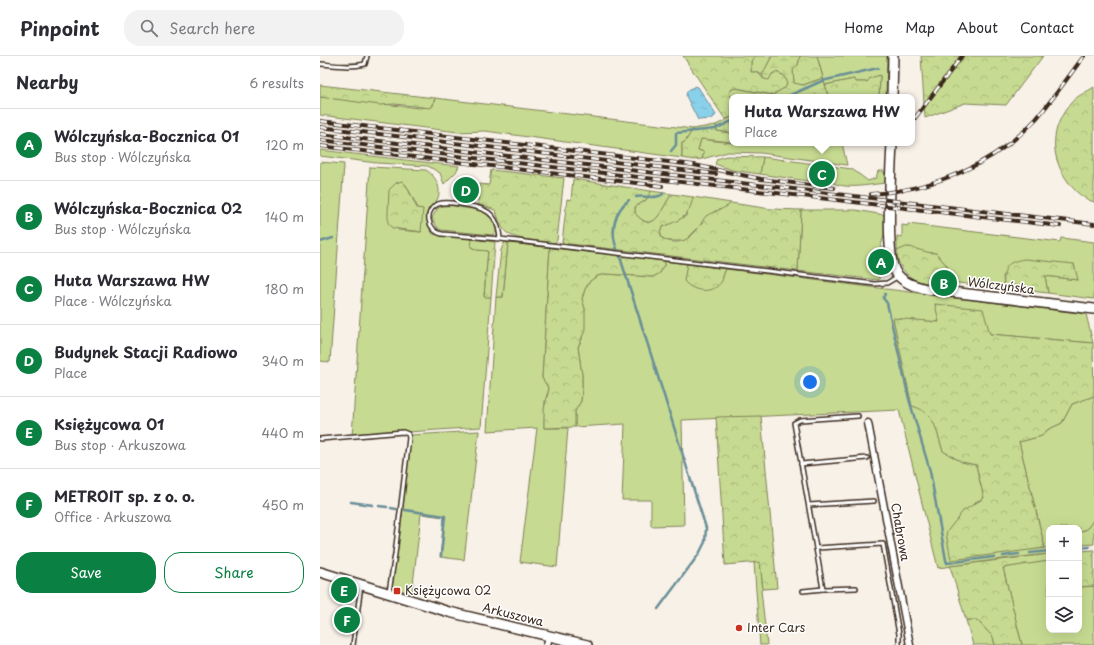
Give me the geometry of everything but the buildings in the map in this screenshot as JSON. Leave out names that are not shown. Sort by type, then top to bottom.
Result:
[{"type":"street","points":[[892,94],[893,56]]},
{"type":"street","points":[[892,146],[890,253],[898,275]]},
{"type":"street","name":"Wólczyńska","points":[[898,275],[915,286],[926,290],[1094,309]]},
{"type":"street","name":"Chabrowa","points":[[868,423],[910,645]]},
{"type":"street","name":"Arkuszowa","points":[[320,572],[360,586],[548,640],[587,645]]},
{"type":"lane","points":[[320,64],[349,67],[359,66],[365,64],[367,56]]},
{"type":"lane","points":[[500,239],[498,224],[489,211],[481,208],[445,203],[436,205],[430,211],[431,228],[438,233],[500,239],[875,284],[887,283],[898,275]]},
{"type":"lane","points":[[823,590],[794,427],[796,421],[858,416]]},
{"type":"lane","points":[[320,439],[403,432],[408,434],[409,438],[396,546],[388,594]]},
{"type":"lane","points":[[801,464],[867,458]]},
{"type":"lane","points":[[809,505],[874,500]]},
{"type":"lane","points":[[816,548],[883,544],[899,634],[899,645]]},
{"type":"lane","points":[[353,645],[360,586]]},
{"type":"lane","points":[[803,591],[856,588]]},
{"type":"green space","points":[[683,56],[755,56],[751,61],[751,72],[757,72],[764,79],[776,72],[783,75],[787,81],[787,87],[774,94],[735,88],[729,93],[729,118],[725,119]]},
{"type":"green space","points":[[755,56],[772,56],[762,75],[757,72],[751,72],[751,61]]},
{"type":"green space","points":[[772,56],[800,56],[798,65],[793,70],[794,83],[803,85],[823,78],[828,94],[774,94],[786,87],[787,81],[783,75],[776,72],[772,74],[769,80],[764,79],[762,75]]},
{"type":"green space","points":[[800,56],[817,56],[823,78],[803,85],[794,84],[793,70],[798,65]]},
{"type":"green space","points":[[817,56],[887,56],[886,94],[879,94],[880,76],[867,82],[856,82],[854,79],[825,85]]},
{"type":"green space","points":[[921,56],[1043,56],[1006,105],[965,103],[925,118]]},
{"type":"green space","points":[[880,75],[879,94],[828,94],[825,85],[854,79],[856,82],[867,82],[870,78]]},
{"type":"green space","points":[[320,85],[435,98],[431,108],[395,104],[380,105],[320,97]]},
{"type":"green space","points":[[1094,87],[1094,202],[1076,191],[1063,174],[1056,155],[1055,137],[1060,119],[1071,103],[1076,98]]},
{"type":"green space","points":[[735,88],[767,94],[730,94],[731,90]]},
{"type":"green space","points":[[320,97],[419,108],[433,106],[435,98],[693,129],[685,142],[682,143],[682,158],[485,131],[458,132],[320,115]]},
{"type":"green space","points":[[729,118],[729,133],[717,131],[716,125]]},
{"type":"green space","points":[[716,125],[717,131],[729,133],[729,142],[701,139],[698,150],[704,152],[702,159],[694,160],[682,158],[682,143],[685,142],[693,129]]},
{"type":"green space","points":[[701,139],[729,143],[729,146],[843,146],[847,165],[761,153],[728,152],[702,159],[704,152],[698,150]]},
{"type":"green space","points":[[320,150],[459,166],[456,172],[444,184],[440,173],[428,166],[377,163],[320,156]]},
{"type":"green space","points":[[726,156],[763,157],[760,174],[732,170],[715,164],[717,159]]},
{"type":"green space","points":[[763,157],[852,169],[868,181],[876,178],[878,171],[884,171],[887,183],[856,186],[840,185],[828,179],[828,171],[817,170],[815,182],[760,174]]},
{"type":"green space","points":[[320,162],[344,164],[330,362],[320,361]]},
{"type":"green space","points":[[370,167],[426,170],[432,175],[439,187],[439,196],[426,215],[429,228],[433,234],[472,239],[471,247],[477,250],[488,250],[484,296],[491,297],[481,427],[408,432],[404,430],[352,436]],"holes":[[[406,185],[418,208],[421,232],[398,230]]]},
{"type":"green space","points":[[491,170],[564,178],[557,240],[555,243],[535,241],[508,234],[500,223],[495,210],[478,204],[479,184],[489,185]]},
{"type":"green space","points":[[573,179],[651,191],[646,200],[635,207],[635,213],[642,220],[648,222],[653,221],[657,217],[672,194],[693,197],[689,210],[683,217],[662,227],[660,232],[662,238],[673,242],[687,239],[700,226],[706,216],[731,203],[771,209],[801,210],[798,271],[562,243],[567,199],[571,200]]},
{"type":"green space","points":[[402,181],[406,185],[417,208],[423,209],[421,232],[392,228],[388,223],[389,190],[396,183]]},
{"type":"green space","points":[[651,191],[672,194],[657,217],[653,221],[648,222],[642,220],[635,213],[635,207],[646,200]]},
{"type":"green space","points":[[693,197],[731,203],[725,209],[715,211],[685,241],[668,241],[662,238],[660,232],[662,227],[686,216]]},
{"type":"green space","points":[[442,206],[456,206],[480,210],[491,218],[496,226],[496,232],[493,235],[441,230],[437,227],[432,218],[437,209]]},
{"type":"green space","points":[[801,210],[855,210],[885,215],[885,232],[880,249],[879,280],[798,271]]},
{"type":"green space","points":[[908,224],[1060,242],[1061,238],[1094,242],[1094,299],[1048,293],[1045,276],[1077,280],[1074,264],[1003,276],[1004,288],[949,282],[947,266],[936,253],[924,253],[910,247],[897,251],[897,236],[902,237],[902,225],[908,226]]},
{"type":"green space","points":[[472,239],[495,242],[491,297],[484,297],[488,251],[477,250],[471,247]]},
{"type":"green space","points":[[505,242],[508,243],[503,297],[496,297],[501,250]]},
{"type":"green space","points":[[508,243],[550,247],[542,378],[549,389],[545,401],[544,428],[568,428],[557,567],[520,562],[537,428],[487,431],[496,297],[503,297]]},
{"type":"green space","points":[[550,247],[666,261],[660,273],[653,277],[606,274],[597,276],[590,281],[585,289],[582,299],[585,309],[585,330],[578,347],[582,375],[582,388],[581,401],[575,411],[575,427],[544,428],[544,409],[549,389],[542,378]]},
{"type":"green space","points":[[906,247],[936,253],[947,266],[949,282],[924,283],[913,279],[904,272],[897,257],[897,251]]},
{"type":"green space","points":[[1025,259],[1074,264],[1078,280],[1045,276],[1048,293],[1004,288],[1005,270],[1009,264]]},
{"type":"green space","points":[[666,261],[687,264],[685,281],[721,281],[726,269],[1086,314],[1093,343],[990,334],[935,304],[940,322],[893,319],[922,408],[933,418],[943,451],[962,462],[976,465],[984,498],[975,502],[1006,552],[1045,548],[1019,442],[1042,436],[1047,430],[1062,423],[1072,404],[1094,396],[1093,521],[1082,531],[1082,525],[1046,525],[1046,554],[938,568],[899,410],[682,420],[684,525],[651,526],[651,500],[622,500],[625,424],[575,427],[575,411],[581,401],[582,375],[578,347],[582,339],[585,309],[582,299],[585,289],[590,281],[597,276],[606,274],[653,277],[660,273]]},
{"type":"green space","points":[[687,264],[726,269],[722,281],[714,288],[708,290],[698,290],[692,288],[684,281]]},
{"type":"green space","points":[[935,304],[983,309],[990,334],[1093,343],[1094,396],[1072,404],[1062,423],[1047,430],[1042,436],[1019,442],[1045,548],[951,560],[946,533],[963,511],[984,498],[976,465],[962,462],[943,451],[934,423],[930,417],[920,409],[912,406],[893,318],[939,322]]},
{"type":"green space","points":[[761,416],[777,588],[763,589],[760,562],[725,565],[716,417]]},
{"type":"green space","points":[[479,431],[464,560],[440,557],[444,517],[421,514],[412,593],[392,588],[411,435]]},
{"type":"green space","points":[[1094,519],[1094,544],[1082,545],[1082,532],[1087,529]]},
{"type":"green space","points":[[1094,550],[1094,586],[1082,587],[1082,551]]},
{"type":"green space","points":[[1046,554],[1046,561],[1003,568],[1022,645],[995,645],[993,637],[977,620],[966,620],[950,566]]},
{"type":"green space","points":[[1046,560],[1046,633],[1082,633],[1082,587],[1094,586],[1094,645],[1022,645],[1003,568]]},
{"type":"green space","points":[[760,562],[763,589],[761,590],[767,645],[760,645],[754,563]]},
{"type":"green space","points":[[966,620],[977,620],[993,637],[995,645],[973,645]]},
{"type":"water","points":[[695,86],[698,87],[716,115],[712,119],[698,120],[686,96],[687,91]]},
{"type":"waterway","points":[[793,94],[822,81],[878,68]]},
{"type":"waterway","points":[[671,151],[676,145],[676,133],[715,129],[729,122]]},
{"type":"waterway","points":[[636,197],[657,197],[663,194]]},
{"type":"waterway","points":[[617,249],[614,236],[615,222],[620,210],[629,200]]},
{"type":"waterway","points":[[320,242],[333,238]]},
{"type":"waterway","points":[[620,257],[706,528],[705,542],[699,554],[658,609]]},
{"type":"waterway","points":[[885,294],[883,298],[887,303],[909,399],[930,471],[947,563],[994,557]]},
{"type":"waterway","points":[[351,502],[373,505]]},
{"type":"waterway","points":[[379,506],[387,507]]},
{"type":"waterway","points":[[391,508],[396,509]]},
{"type":"waterway","points":[[405,510],[445,516],[441,556]]},
{"type":"waterway","points":[[1082,548],[1089,547]]},
{"type":"waterway","points":[[1030,553],[1046,551]]},
{"type":"waterway","points":[[1003,556],[1019,554]]},
{"type":"railway","points":[[915,118],[962,56]]},
{"type":"railway","points":[[871,194],[894,192],[939,181],[961,172],[1001,150],[1036,119],[1084,56]]},
{"type":"railway","points":[[320,121],[694,165],[761,179],[834,188]]},
{"type":"railway","points":[[320,127],[716,174]]},
{"type":"railway","points":[[320,134],[1094,224]]},
{"type":"railway","points":[[320,140],[1060,226]]},
{"type":"railway","points":[[320,146],[662,186]]},
{"type":"place","name":"Huta Warszawa HW","points":[[822,174]]},
{"type":"place","name":"Budynek Stacji Radiowo","points":[[466,190]]},
{"type":"place","name":"Wólczyńska-Bocznica 01","points":[[881,262]]},
{"type":"place","name":"Wólczyńska-Bocznica 02","points":[[944,283]]},
{"type":"place","name":"Księżycowa 01","points":[[344,590]]},
{"type":"place","name":"Księżycowa 02","points":[[397,591]]},
{"type":"place","name":"METROIT sp. z o. o.","points":[[347,620]]},
{"type":"place","name":"Inter Cars","points":[[739,628]]}]
